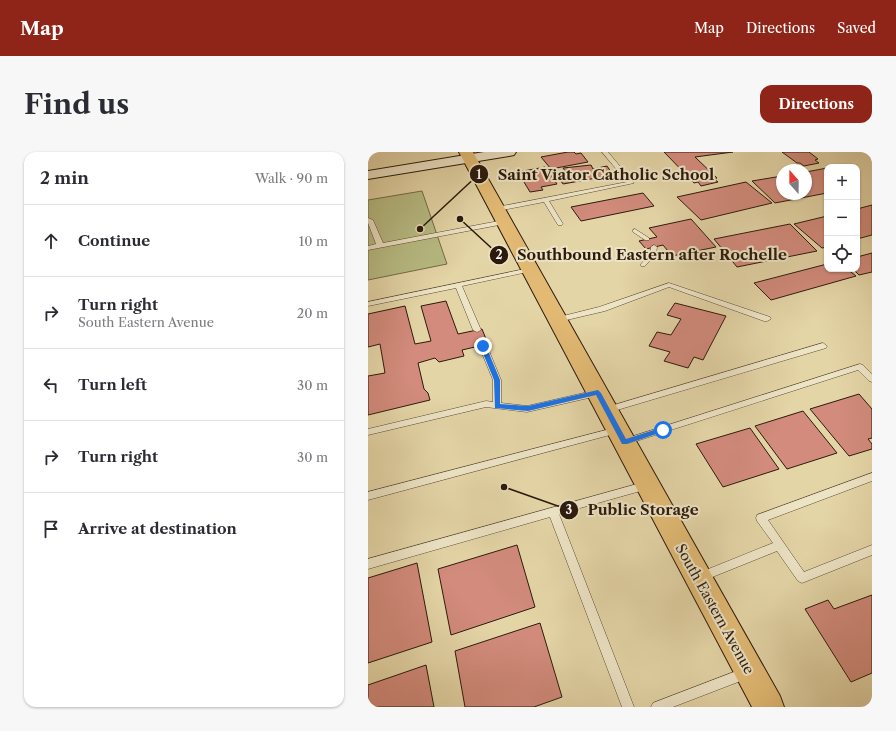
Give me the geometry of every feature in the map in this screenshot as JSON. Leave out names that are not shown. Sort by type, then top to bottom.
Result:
[{"type":"main road","name":"South Eastern Avenue","points":[[468,156],[769,707]]},
{"type":"street","points":[[368,175],[468,156],[509,152]]},
{"type":"lane","points":[[368,248],[501,216],[546,200],[631,183],[605,152]]},
{"type":"lane","points":[[546,200],[560,224]]},
{"type":"lane","points":[[368,220],[370,220],[380,245]]},
{"type":"lane","points":[[635,231],[647,240]]},
{"type":"lane","points":[[643,265],[653,254],[654,247]]},
{"type":"lane","points":[[368,304],[530,270]]},
{"type":"lane","points":[[458,285],[477,330]]},
{"type":"lane","points":[[558,320],[602,309],[669,286],[767,319]]},
{"type":"lane","points":[[483,346],[497,380],[497,406]]},
{"type":"lane","points":[[368,496],[612,419],[824,346]]},
{"type":"lane","points":[[368,432],[486,404],[612,419],[860,367],[872,379]]},
{"type":"lane","points":[[872,477],[761,518],[802,578],[872,550]]},
{"type":"lane","points":[[368,564],[648,485]]},
{"type":"lane","points":[[553,512],[628,707]]},
{"type":"lane","points":[[698,577],[780,545]]},
{"type":"lane","points":[[657,707],[750,672]]},
{"type":"green space","points":[[422,191],[447,264],[368,280],[368,200]]},
{"type":"building","points":[[574,152],[576,154],[581,153],[588,162],[551,169],[541,157]]},
{"type":"building","points":[[664,152],[733,152],[695,157],[717,178],[714,179],[718,182],[701,186],[698,182],[694,183]]},
{"type":"building","points":[[782,152],[809,152],[818,159],[815,160],[819,163],[812,164],[797,163]]},
{"type":"building","points":[[591,165],[593,169],[607,166],[613,175],[563,184],[558,177],[568,175],[563,168]]},
{"type":"building","points":[[545,167],[557,184],[541,187],[543,190],[530,192],[518,172]]},
{"type":"building","points":[[824,169],[824,194],[812,196],[812,171]]},
{"type":"building","points":[[776,177],[776,200],[791,200],[775,203],[752,181]]},
{"type":"building","points":[[746,182],[772,203],[701,220],[677,197]]},
{"type":"building","points":[[643,193],[654,206],[581,221],[571,207]]},
{"type":"building","points":[[872,205],[872,235],[860,238],[860,236],[860,208]]},
{"type":"building","points":[[824,217],[824,248],[822,248],[794,224]]},
{"type":"building","points":[[691,219],[716,247],[672,256],[663,245],[646,249],[639,241],[657,237],[649,228]]},
{"type":"building","points":[[790,224],[817,251],[737,267],[714,239]]},
{"type":"building","points":[[872,253],[872,272],[859,275],[856,272],[860,272],[860,256]]},
{"type":"building","points":[[824,265],[824,272],[851,272],[856,276],[771,300],[754,283]]},
{"type":"building","points":[[446,301],[458,334],[482,329],[488,344],[462,350],[464,356],[439,362],[435,358],[418,363],[424,389],[428,393],[430,400],[368,415],[368,376],[385,373],[380,344],[368,347],[368,314],[405,306],[415,344],[431,341],[421,306]]},
{"type":"building","points":[[675,303],[726,316],[703,360],[694,357],[688,368],[664,361],[670,352],[649,346],[657,332],[671,335],[681,319],[667,315]]},
{"type":"building","points":[[859,394],[872,409],[872,438],[868,439],[872,444],[872,449],[849,456],[810,409]]},
{"type":"building","points":[[803,411],[837,453],[787,469],[755,426]]},
{"type":"building","points":[[750,428],[779,469],[723,487],[696,444]]},
{"type":"building","points":[[517,545],[535,607],[451,635],[438,569]]},
{"type":"building","points":[[417,563],[432,642],[368,663],[368,578]]},
{"type":"building","points":[[872,595],[872,673],[851,682],[805,609],[828,600],[834,609]]},
{"type":"building","points":[[540,623],[562,697],[534,707],[465,707],[455,651]]},
{"type":"building","points":[[426,665],[434,707],[368,707],[368,685]]},
{"type":"place","name":"Southbound Eastern after Rochelle","points":[[460,219]]},
{"type":"place","name":"Saint Viator Catholic School","points":[[420,229]]},
{"type":"place","name":"Public Storage","points":[[504,487]]},
{"type":"route","points":[[483,346],[497,380],[497,406],[528,409],[598,393],[624,442],[663,430]]}]
